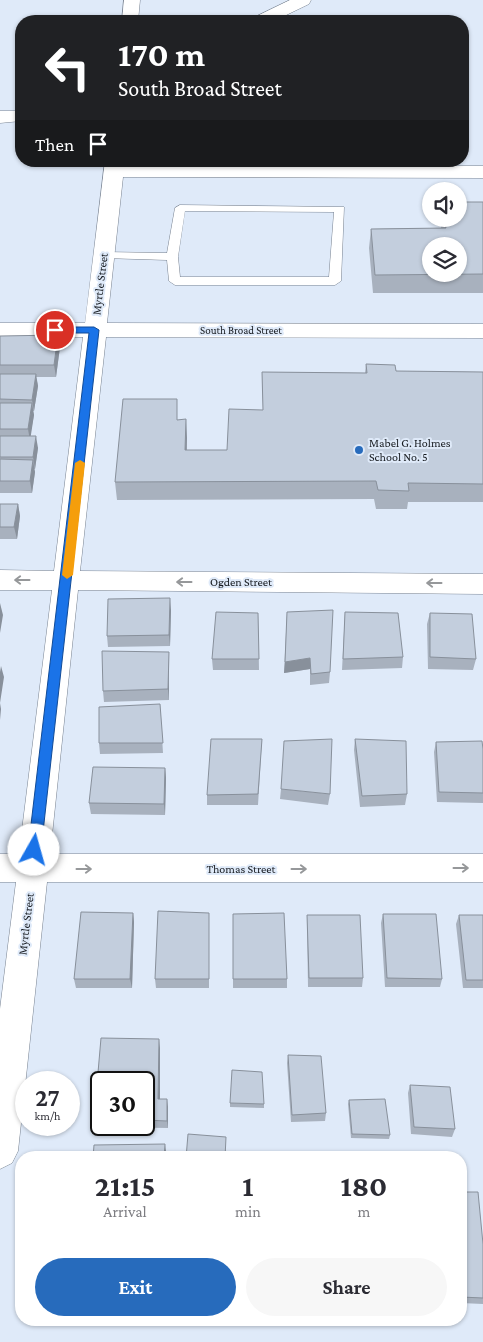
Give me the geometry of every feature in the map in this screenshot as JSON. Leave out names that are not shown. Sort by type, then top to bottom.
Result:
[{"type":"street","points":[[131,15],[132,0]]},
{"type":"street","points":[[273,15],[303,0]]},
{"type":"street","points":[[0,118],[15,117]]},
{"type":"street","name":"Myrtle Street","points":[[0,1151],[114,167]]},
{"type":"street","points":[[176,167],[483,172]]},
{"type":"street","name":"South Broad Street","points":[[0,330],[483,331]]},
{"type":"street","name":"Ogden Street","points":[[0,580],[483,584]]},
{"type":"street","name":"Thomas Street","points":[[0,868],[483,868]]},
{"type":"lane","points":[[180,208],[340,209],[335,281],[175,281],[172,257],[180,208]]},
{"type":"lane","points":[[103,255],[172,257]]},
{"type":"building","points":[[467,202],[483,202],[483,274],[467,274],[467,237],[422,237],[422,275],[375,275],[371,229],[467,227]]},
{"type":"building","points":[[58,335],[54,365],[0,365],[0,336]]},
{"type":"building","points":[[366,364],[395,365],[396,371],[483,372],[483,484],[408,483],[409,491],[378,490],[376,481],[115,482],[123,399],[177,399],[177,420],[186,419],[185,450],[227,450],[229,409],[263,410],[262,372],[367,373]]},
{"type":"building","points":[[0,374],[36,374],[32,400],[0,399]]},
{"type":"building","points":[[0,403],[32,403],[28,429],[0,429]]},
{"type":"building","points":[[0,436],[36,436],[33,457],[0,457]]},
{"type":"building","points":[[0,459],[33,460],[30,481],[0,481]]},
{"type":"building","points":[[0,504],[18,504],[14,527],[0,527]]},
{"type":"building","points":[[170,598],[169,635],[107,636],[108,599]]},
{"type":"building","points":[[333,610],[330,672],[311,674],[310,658],[285,662],[287,612]]},
{"type":"building","points":[[216,612],[258,613],[259,659],[212,659]]},
{"type":"building","points":[[345,612],[398,613],[403,657],[343,659]]},
{"type":"building","points":[[430,613],[472,614],[476,659],[430,657]]},
{"type":"building","points":[[102,651],[169,652],[168,689],[103,691]]},
{"type":"building","points":[[160,704],[163,743],[99,743],[99,707]]},
{"type":"building","points":[[211,739],[262,739],[258,794],[207,795]]},
{"type":"building","points":[[332,739],[330,794],[281,789],[284,741]]},
{"type":"building","points":[[355,739],[406,741],[407,794],[362,796]]},
{"type":"building","points":[[482,741],[483,793],[439,792],[436,742]]},
{"type":"building","points":[[93,767],[165,768],[164,804],[89,803]]},
{"type":"building","points":[[158,911],[209,913],[209,979],[155,979]]},
{"type":"building","points":[[81,912],[133,913],[130,979],[74,979]]},
{"type":"building","points":[[284,913],[287,979],[233,979],[233,914]]},
{"type":"building","points":[[383,914],[436,914],[442,979],[387,978]]},
{"type":"building","points":[[307,915],[360,915],[363,978],[309,978]]},
{"type":"building","points":[[459,915],[483,915],[483,980],[466,980]]},
{"type":"building","points":[[101,1038],[159,1039],[158,1099],[167,1099],[167,1121],[155,1120],[155,1071],[98,1071]]},
{"type":"building","points":[[288,1055],[321,1056],[326,1113],[292,1115]]},
{"type":"building","points":[[232,1070],[262,1072],[264,1104],[230,1103]]},
{"type":"building","points":[[410,1085],[450,1087],[455,1129],[414,1127]]},
{"type":"building","points":[[385,1099],[390,1135],[352,1134],[349,1100]]},
{"type":"building","points":[[188,1134],[226,1137],[225,1151],[187,1151]]},
{"type":"building","points":[[165,1144],[164,1151],[94,1151],[94,1145]]},
{"type":"building","points":[[467,1192],[478,1192],[483,1244],[483,1298],[467,1297]]},
{"type":"slow traffic","points":[[67,575],[80,463]]},
{"type":"place","name":"Mabel G. Holmes School No. 5","points":[[359,450]]},
{"type":"route","points":[[34,850],[67,581],[94,330],[55,330]]}]
